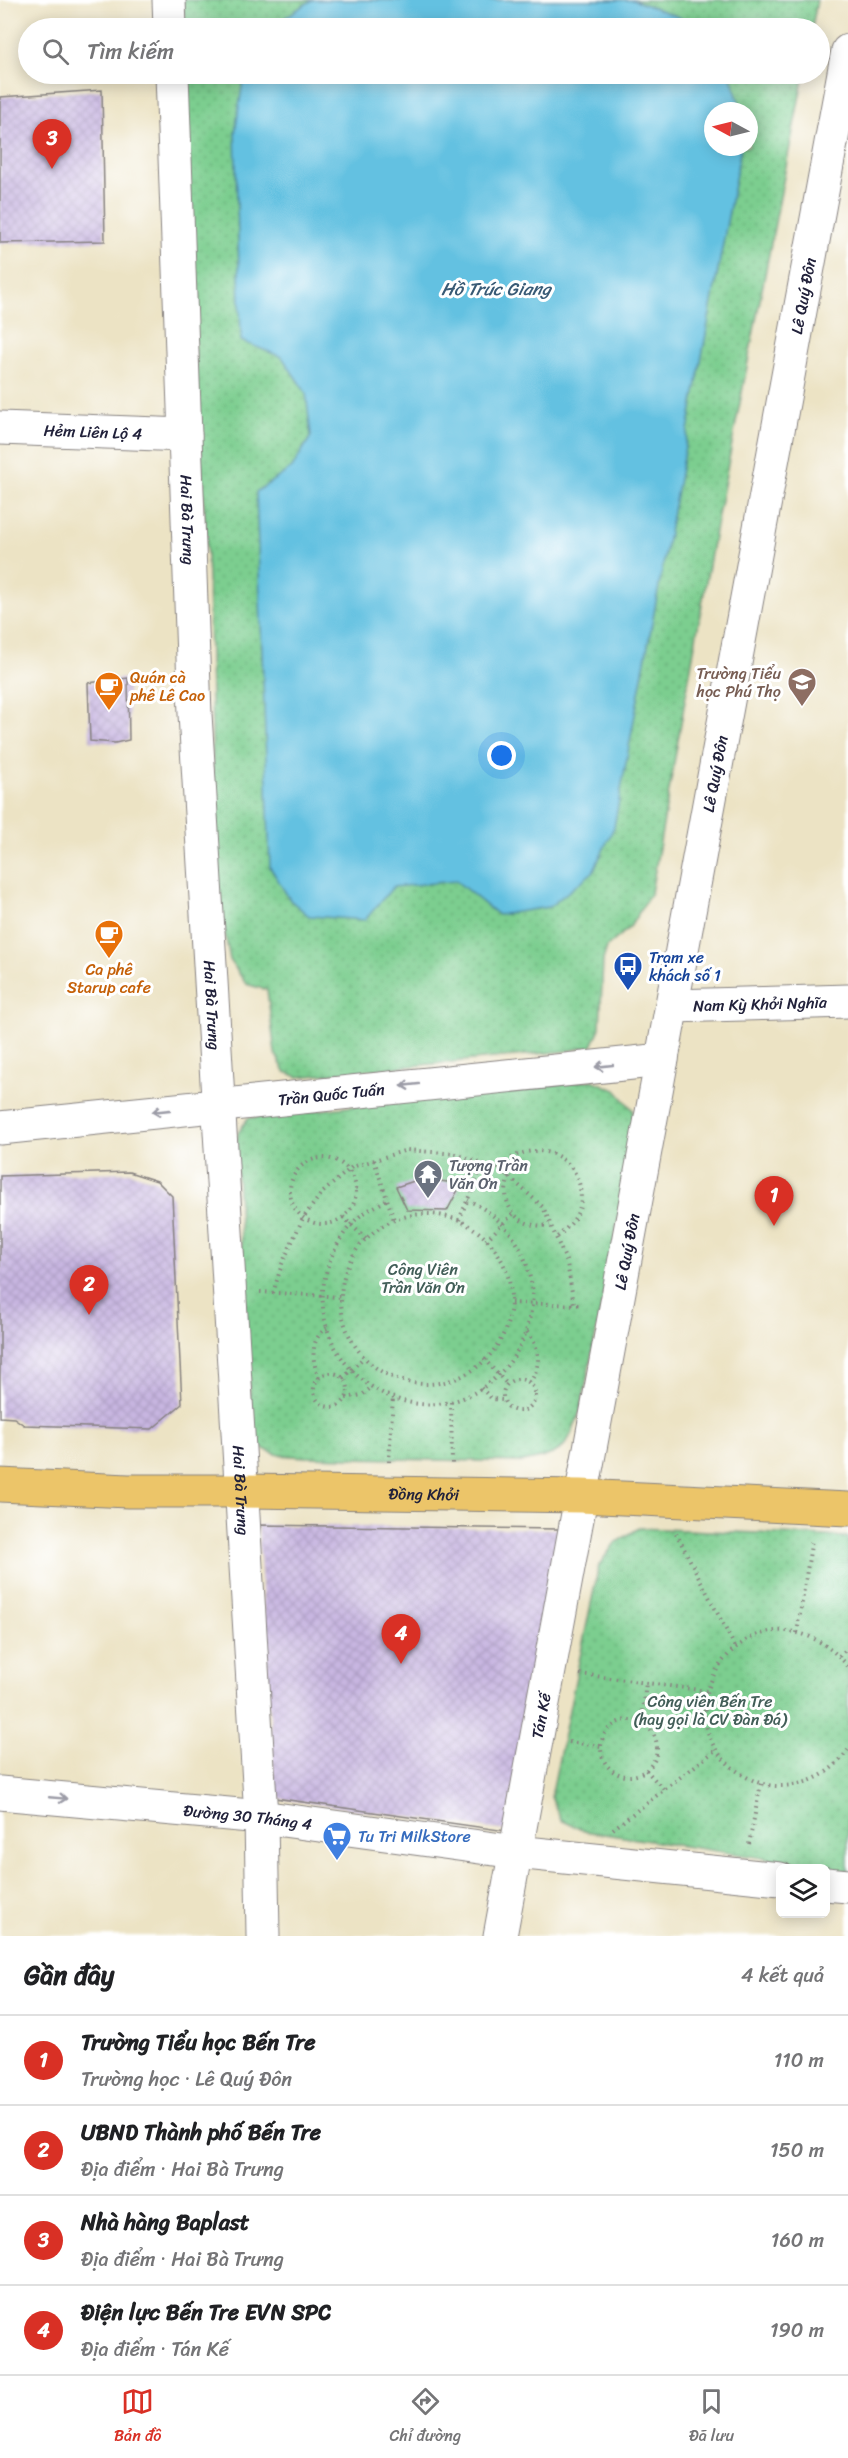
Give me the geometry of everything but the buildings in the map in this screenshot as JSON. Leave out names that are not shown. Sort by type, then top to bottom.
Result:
[{"type":"main road","name":"Đồng Khởi","points":[[0,1485],[128,1491],[581,1496],[833,1509]]},
{"type":"street","points":[[169,0],[170,18]]},
{"type":"street","name":"Lê Quý Đôn","points":[[581,1496],[848,51]]},
{"type":"street","name":"Hai Bà Trưng","points":[[172,84],[195,714],[261,1817],[263,1936]]},
{"type":"street","name":"Hẻm Liên Lộ 4","points":[[0,428],[185,435]]},
{"type":"street","name":"Nam Kỳ Khởi Nghĩa","points":[[672,1006],[848,1001]]},
{"type":"street","name":"Trần Quốc Tuấn","points":[[0,1128],[662,1060]]},
{"type":"street","name":"Tán Kế","points":[[500,1936],[581,1496]]},
{"type":"street","name":"Đường 30 Tháng 4","points":[[0,1793],[261,1817],[516,1852],[776,1879]]},
{"type":"street","points":[[830,1884],[848,1886]]},
{"type":"path","points":[[273,1293],[282,1264],[303,1218],[321,1194],[352,1167],[407,1150],[456,1154],[498,1170],[543,1207],[567,1263],[574,1304]]},
{"type":"path","points":[[498,1170],[504,1162],[531,1150],[544,1150],[570,1164],[578,1180],[582,1198],[579,1212],[570,1226],[556,1238]]},
{"type":"path","points":[[317,1158],[339,1162],[354,1178],[355,1199],[351,1209],[343,1217],[323,1224],[312,1223],[296,1210],[290,1189],[298,1168],[307,1161],[317,1158]]},
{"type":"path","points":[[374,1160],[394,1220]]},
{"type":"path","points":[[459,1220],[483,1164]]},
{"type":"path","points":[[509,1177],[506,1186],[507,1200],[513,1214],[537,1228],[550,1226]]},
{"type":"path","points":[[386,1200],[358,1218],[337,1243],[324,1274],[322,1308],[330,1340],[350,1371],[380,1393],[414,1403],[451,1402],[481,1388],[512,1362],[527,1332],[533,1293],[525,1257],[508,1229],[483,1207],[468,1200]]},
{"type":"path","points":[[428,1213],[459,1220],[479,1231],[497,1252],[508,1278],[511,1304],[505,1330],[492,1353],[473,1370],[450,1380],[426,1384],[400,1380],[378,1369],[364,1357],[346,1329],[342,1297],[344,1275],[356,1249],[376,1230],[394,1220],[428,1213]]},
{"type":"path","points":[[486,1240],[513,1214]]},
{"type":"path","points":[[343,1217],[366,1239]]},
{"type":"path","points":[[250,1292],[342,1297]]},
{"type":"path","points":[[511,1304],[617,1305]]},
{"type":"path","points":[[319,1378],[313,1362],[313,1353],[319,1335],[327,1328]]},
{"type":"path","points":[[527,1332],[538,1353],[537,1370],[530,1382]]},
{"type":"path","points":[[343,1378],[364,1357]]},
{"type":"path","points":[[484,1359],[507,1384]]},
{"type":"path","points":[[346,1398],[348,1388],[343,1378],[334,1373],[319,1378],[315,1394],[326,1406],[337,1405],[346,1398],[362,1395],[372,1387]]},
{"type":"path","points":[[519,1378],[530,1382],[535,1390],[532,1406],[527,1409],[512,1410],[503,1400],[503,1391],[507,1384],[519,1378]]},
{"type":"path","points":[[481,1388],[492,1399],[503,1400]]},
{"type":"path","points":[[387,1493],[393,1397]]},
{"type":"path","points":[[451,1402],[452,1494]]},
{"type":"path","points":[[659,1500],[735,1647]]},
{"type":"path","points":[[797,1633],[833,1509]]},
{"type":"path","points":[[848,1666],[832,1648],[809,1635],[783,1631],[758,1635],[735,1647],[718,1667],[707,1690],[705,1716],[712,1741],[726,1762],[746,1778],[770,1786],[795,1786],[819,1778],[839,1763],[848,1750]]},
{"type":"path","points":[[839,1656],[848,1648]]},
{"type":"path","points":[[550,1670],[707,1690]]},
{"type":"path","points":[[642,1723],[646,1682]]},
{"type":"path","points":[[624,1720],[642,1723],[649,1728],[657,1745],[652,1763],[646,1770],[630,1775],[612,1770],[602,1755],[602,1746],[608,1729],[624,1720]]},
{"type":"path","points":[[574,1858],[717,1749]]},
{"type":"path","points":[[646,1770],[664,1790]]},
{"type":"path","points":[[743,1875],[761,1783]]},
{"type":"green space","points":[[183,0],[817,0],[814,18],[184,18]]},
{"type":"green space","name":"Hồ Trúc Giang","points":[[185,84],[802,84],[715,531],[651,893],[630,927],[607,947],[603,960],[600,1028],[592,1046],[567,1051],[298,1077],[285,1072],[275,1053],[267,990],[246,984],[230,960],[220,908],[213,775],[208,576],[196,368]]},
{"type":"green space","name":"Công Viên Trần Văn Ơn","points":[[592,1080],[616,1090],[633,1110],[633,1144],[581,1409],[572,1433],[562,1447],[548,1456],[523,1462],[306,1457],[279,1455],[261,1448],[255,1433],[251,1408],[236,1156],[238,1133],[248,1118]]},
{"type":"green space","name":"Công viên Bến Tre (hay gọi là CV Đàn Đá)","points":[[639,1528],[848,1537],[848,1871],[830,1868],[830,1864],[802,1864],[584,1831],[561,1820],[551,1797],[599,1565],[615,1543]]},
{"type":"water","points":[[312,0],[633,0],[680,18],[285,18]]},
{"type":"water","name":"Hồ Trúc Giang","points":[[242,84],[733,84],[739,102],[704,102],[704,156],[739,156],[614,827],[593,872],[549,907],[498,915],[456,881],[393,887],[365,920],[309,916],[290,900],[270,867],[256,492],[292,468],[311,436],[306,393],[282,357],[241,341],[235,133]]},
{"type":"place","name":"Nhà hàng Baplast","points":[[52,169]]},
{"type":"place","name":"Trường Tiểu học Phú Thọ","points":[[802,708]]},
{"type":"place","name":"Quán cà phê Lê Cao","points":[[109,712]]},
{"type":"place","name":"Ca phê Starup cafe","points":[[109,960]]},
{"type":"place","name":"Trạm xe khách số 1","points":[[628,992]]},
{"type":"place","name":"Tượng Trần Văn Ơn","points":[[428,1200]]},
{"type":"place","name":"Trường Tiểu học Bến Tre","points":[[774,1226]]},
{"type":"place","name":"UBND Thành phố Bến Tre","points":[[89,1315]]},
{"type":"place","name":"Điện lực Bến Tre EVN SPC","points":[[401,1664]]},
{"type":"place","name":"Tu Tri MilkStore","points":[[337,1862]]}]
